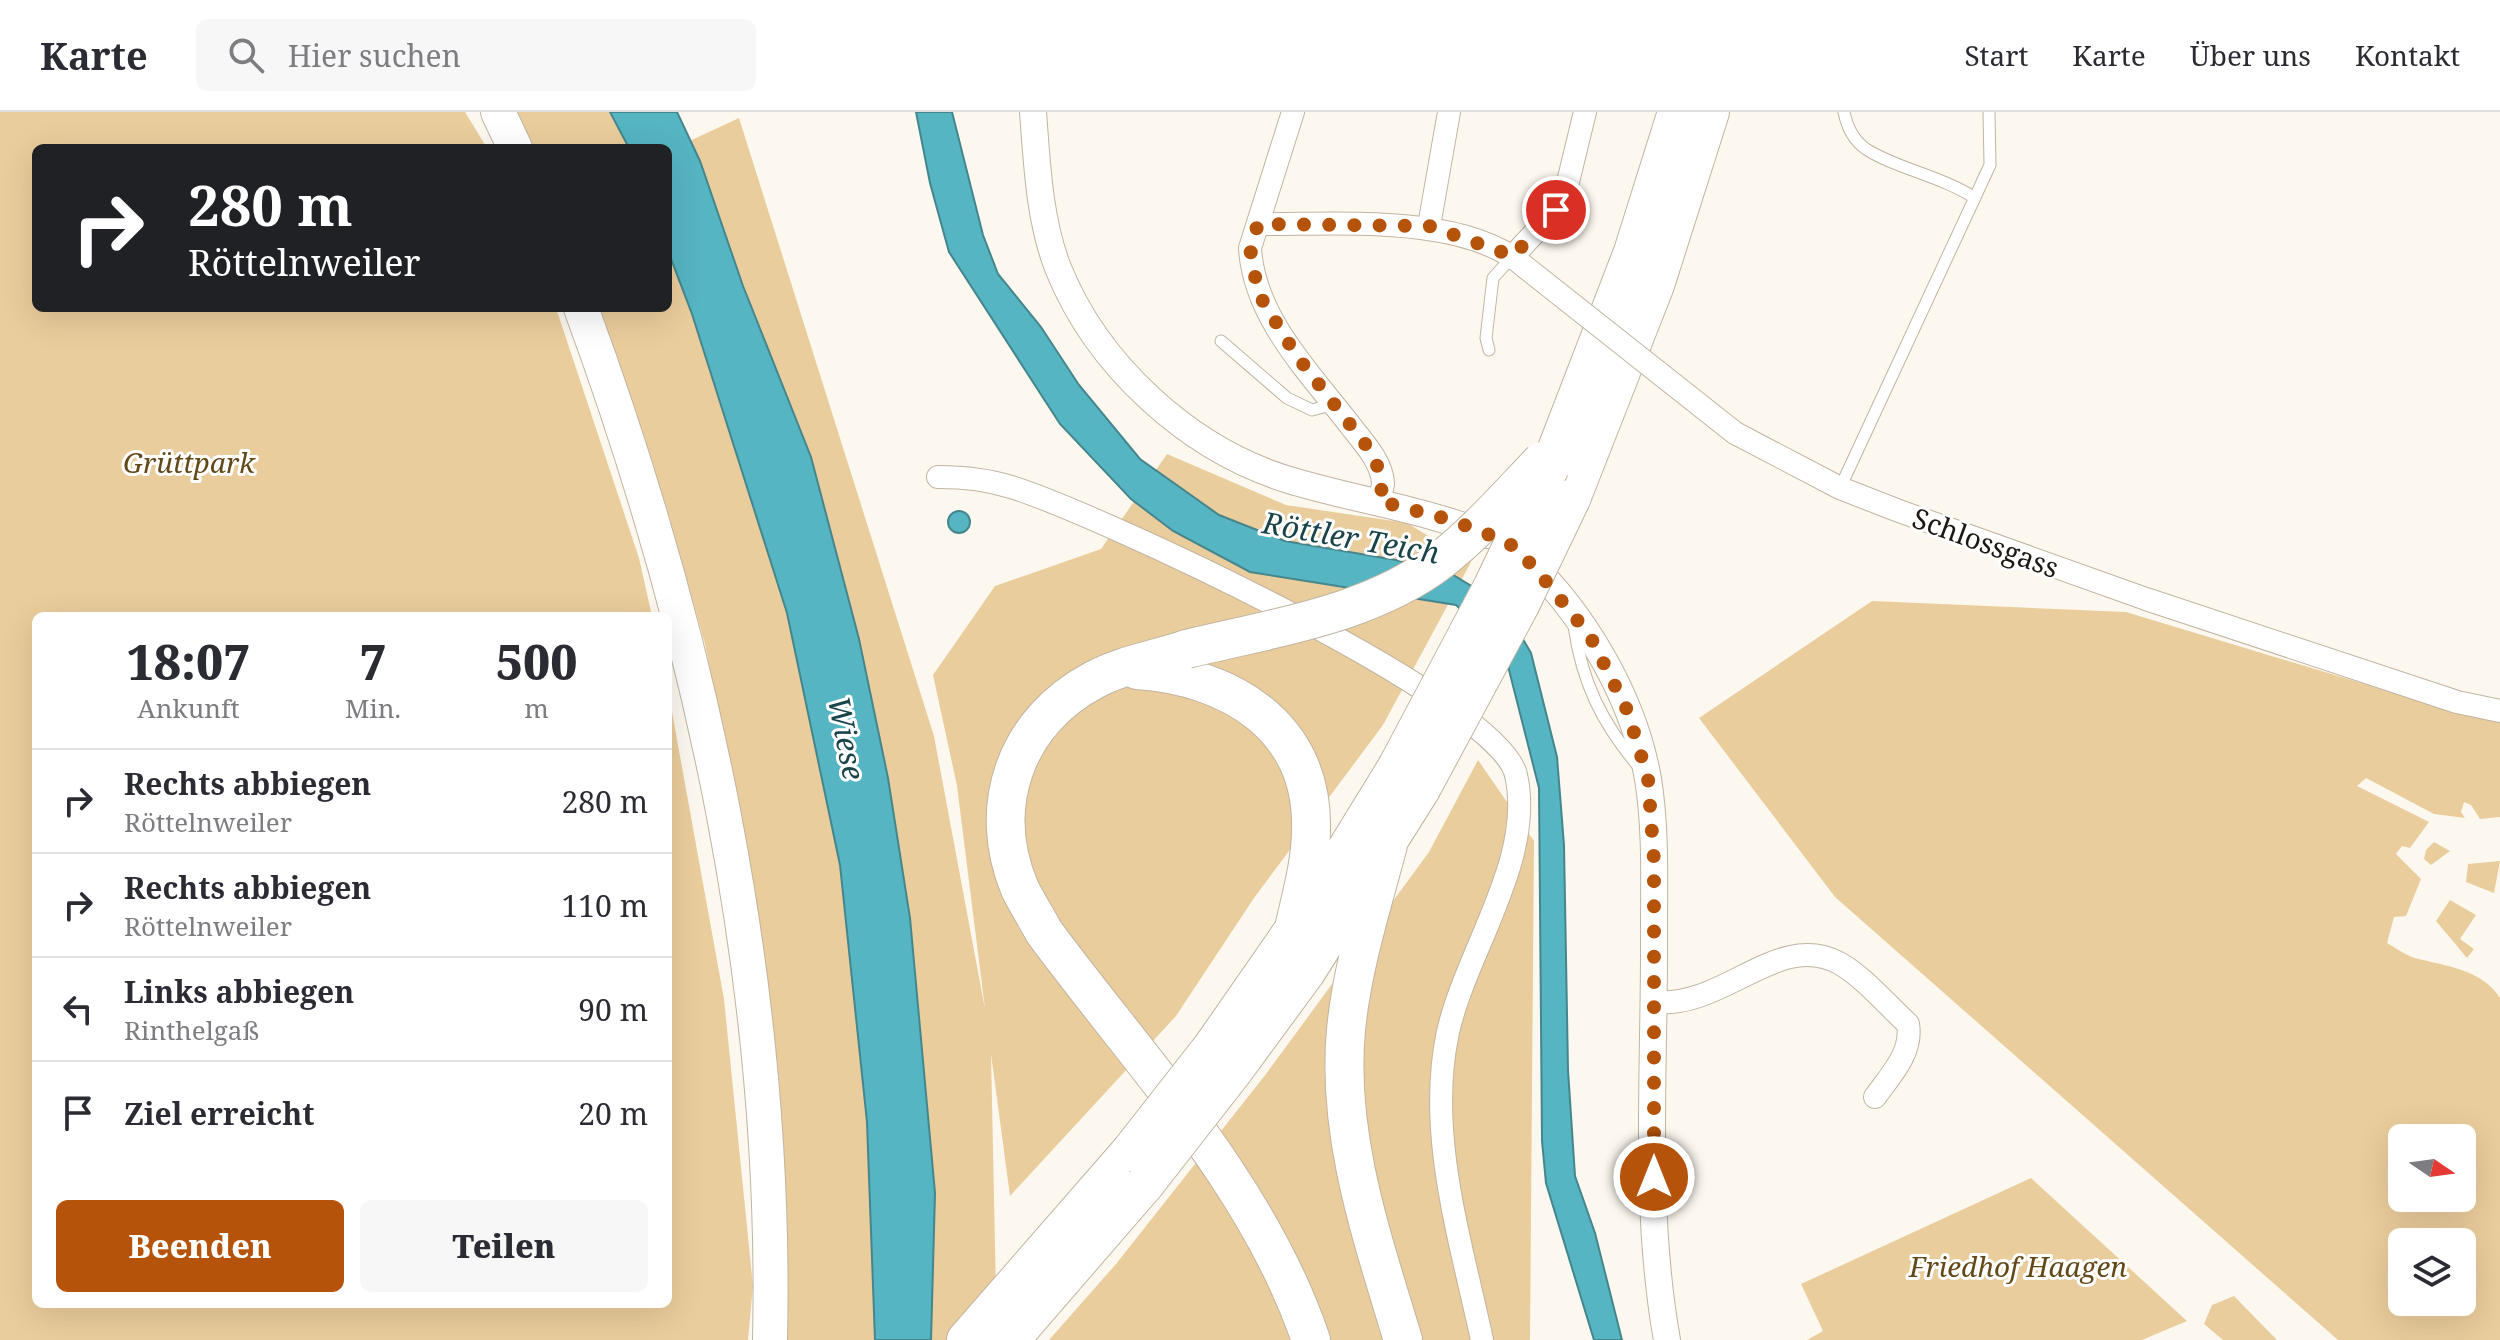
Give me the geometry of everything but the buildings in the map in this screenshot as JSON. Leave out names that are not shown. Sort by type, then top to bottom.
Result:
[{"type":"highway","points":[[1403,1340],[1349,1139],[1344,1075],[1352,986],[1388,845],[1409,778],[1550,457],[1633,252],[1677,112]]},
{"type":"highway","points":[[1223,1058],[1293,933],[1409,778],[1520,605],[1571,499],[1655,285],[1710,112]]},
{"type":"highway","points":[[1311,1340],[1272,1247],[1239,1193],[1161,1082],[1044,932],[1020,889],[1009,852],[1006,813],[1012,771],[1032,732],[1055,703],[1097,678],[1187,649],[1358,605],[1439,561],[1550,457]]},
{"type":"highway","points":[[1126,670],[1168,672],[1207,682],[1233,693],[1258,710],[1292,752],[1305,783],[1311,831],[1293,933]]},
{"type":"highway","points":[[966,1340],[1061,1257],[1137,1168],[1223,1058],[1306,972],[1388,845]]},
{"type":"highway","points":[[1010,1340],[1061,1257]]},
{"type":"main road","points":[[498,112],[513,144]]},
{"type":"main road","points":[[582,312],[651,514],[693,668],[728,832],[762,1118],[770,1340]]},
{"type":"street","points":[[1033,112],[1039,187],[1058,266],[1090,332],[1137,385],[1179,422],[1226,456],[1287,479],[1451,520],[1508,542],[1535,568],[1590,636],[1627,710],[1648,778],[1654,860],[1654,1208],[1660,1301],[1667,1340]]},
{"type":"street","points":[[1293,112],[1250,248],[1258,293],[1296,355],[1373,454],[1383,483],[1379,501]]},
{"type":"street","points":[[1429,226],[1449,112]]},
{"type":"street","points":[[1519,262],[1556,210],[1567,186],[1585,112]]},
{"type":"street","name":"Schlossgass","points":[[1258,224],[1429,226],[1519,262],[1735,433],[1840,488],[2146,599],[2457,702],[2500,711]]},
{"type":"street","points":[[938,477],[976,477],[1062,504],[1330,632],[1474,727],[1511,764],[1516,773],[1518,823],[1506,877],[1467,971],[1448,1033],[1441,1100],[1444,1154],[1482,1340]]},
{"type":"street","points":[[1654,1002],[1700,999],[1793,953],[1817,954],[1841,964],[1908,1024],[1910,1033],[1902,1060],[1875,1097]]},
{"type":"lane","points":[[1844,112],[1848,129],[1865,148],[1930,174],[1975,198]]},
{"type":"lane","points":[[1840,488],[1990,165],[1989,112]]},
{"type":"lane","points":[[1489,350],[1486,338],[1493,278],[1519,262]]},
{"type":"lane","points":[[1221,341],[1287,398],[1312,410],[1335,404]]},
{"type":"green space","name":"Grüttpark","points":[[0,112],[465,112],[485,144],[32,144],[32,312],[557,312],[639,558],[651,612],[32,612],[32,1308],[672,1308],[672,712],[724,999],[753,1286],[748,1340],[0,1340]]},
{"type":"green space","points":[[513,112],[609,112],[627,144],[529,144]]},
{"type":"green space","points":[[739,118],[934,736],[985,1009],[957,786],[933,675],[995,586],[1101,549],[1167,454],[1286,505],[1407,523],[1471,562],[1383,725],[1254,898],[1176,1016],[1010,1196],[991,1054],[997,1340],[786,1340],[782,1186],[741,825],[705,644],[666,506],[599,312],[672,312],[672,149]]},
{"type":"green space","points":[[1872,601],[2126,612],[2454,711],[2500,721],[2500,817],[2480,819],[2471,805],[2464,802],[2461,812],[2465,818],[2434,814],[2366,778],[2357,786],[2429,822],[2410,848],[2402,846],[2396,854],[2421,879],[2406,916],[2394,917],[2387,943],[2411,957],[2473,975],[2492,988],[2500,998],[2500,1340],[2338,1340],[1835,897],[1699,718]]},
{"type":"green space","points":[[1478,760],[1534,841],[1530,1340],[1049,1340],[1116,1264],[1266,1074],[1429,852]]},
{"type":"green space","points":[[2434,842],[2450,851],[2431,865],[2424,859],[2426,850]]},
{"type":"green space","points":[[2500,861],[2494,893],[2466,882],[2468,864]]},
{"type":"green space","points":[[2450,900],[2476,915],[2460,939],[2474,949],[2467,958],[2436,921]]},
{"type":"green space","name":"Friedhof Haagen","points":[[2031,1178],[2187,1321],[2142,1340],[1807,1340],[1823,1331],[1801,1284]]},
{"type":"green space","points":[[2234,1296],[2277,1340],[2223,1340],[2204,1324],[2212,1305]]},
{"type":"water","name":"Wiese","points":[[610,112],[677,112],[700,161],[743,286],[811,457],[859,639],[888,778],[910,918],[935,1193],[931,1340],[875,1340],[867,1122],[840,865],[787,613],[692,314],[672,262],[672,144],[627,144]]},
{"type":"water","points":[[916,112],[952,112],[983,235],[998,274],[1041,327],[1079,385],[1140,459],[1219,515],[1285,541],[1396,560],[1453,575],[1503,605],[1531,653],[1557,757],[1564,845],[1568,1070],[1575,1176],[1595,1233],[1622,1340],[1594,1340],[1546,1183],[1542,1141],[1539,788],[1508,666],[1492,639],[1456,605],[1250,572],[1173,531],[1131,499],[1060,424],[949,252],[930,183]]},
{"type":"water","points":[[959,511],[967,514],[970,522],[967,530],[959,533],[951,530],[948,522],[951,514]]},
{"type":"route","points":[[1556,210],[1513,256],[1429,226],[1258,224],[1250,248],[1252,270],[1258,293],[1296,355],[1373,454],[1383,483],[1379,501],[1451,520],[1508,542],[1535,568],[1590,636],[1627,710],[1648,778],[1654,860],[1654,1177]]},
{"type":"water label","name":"Röttler Teich","points":[[1351,537]]}]
